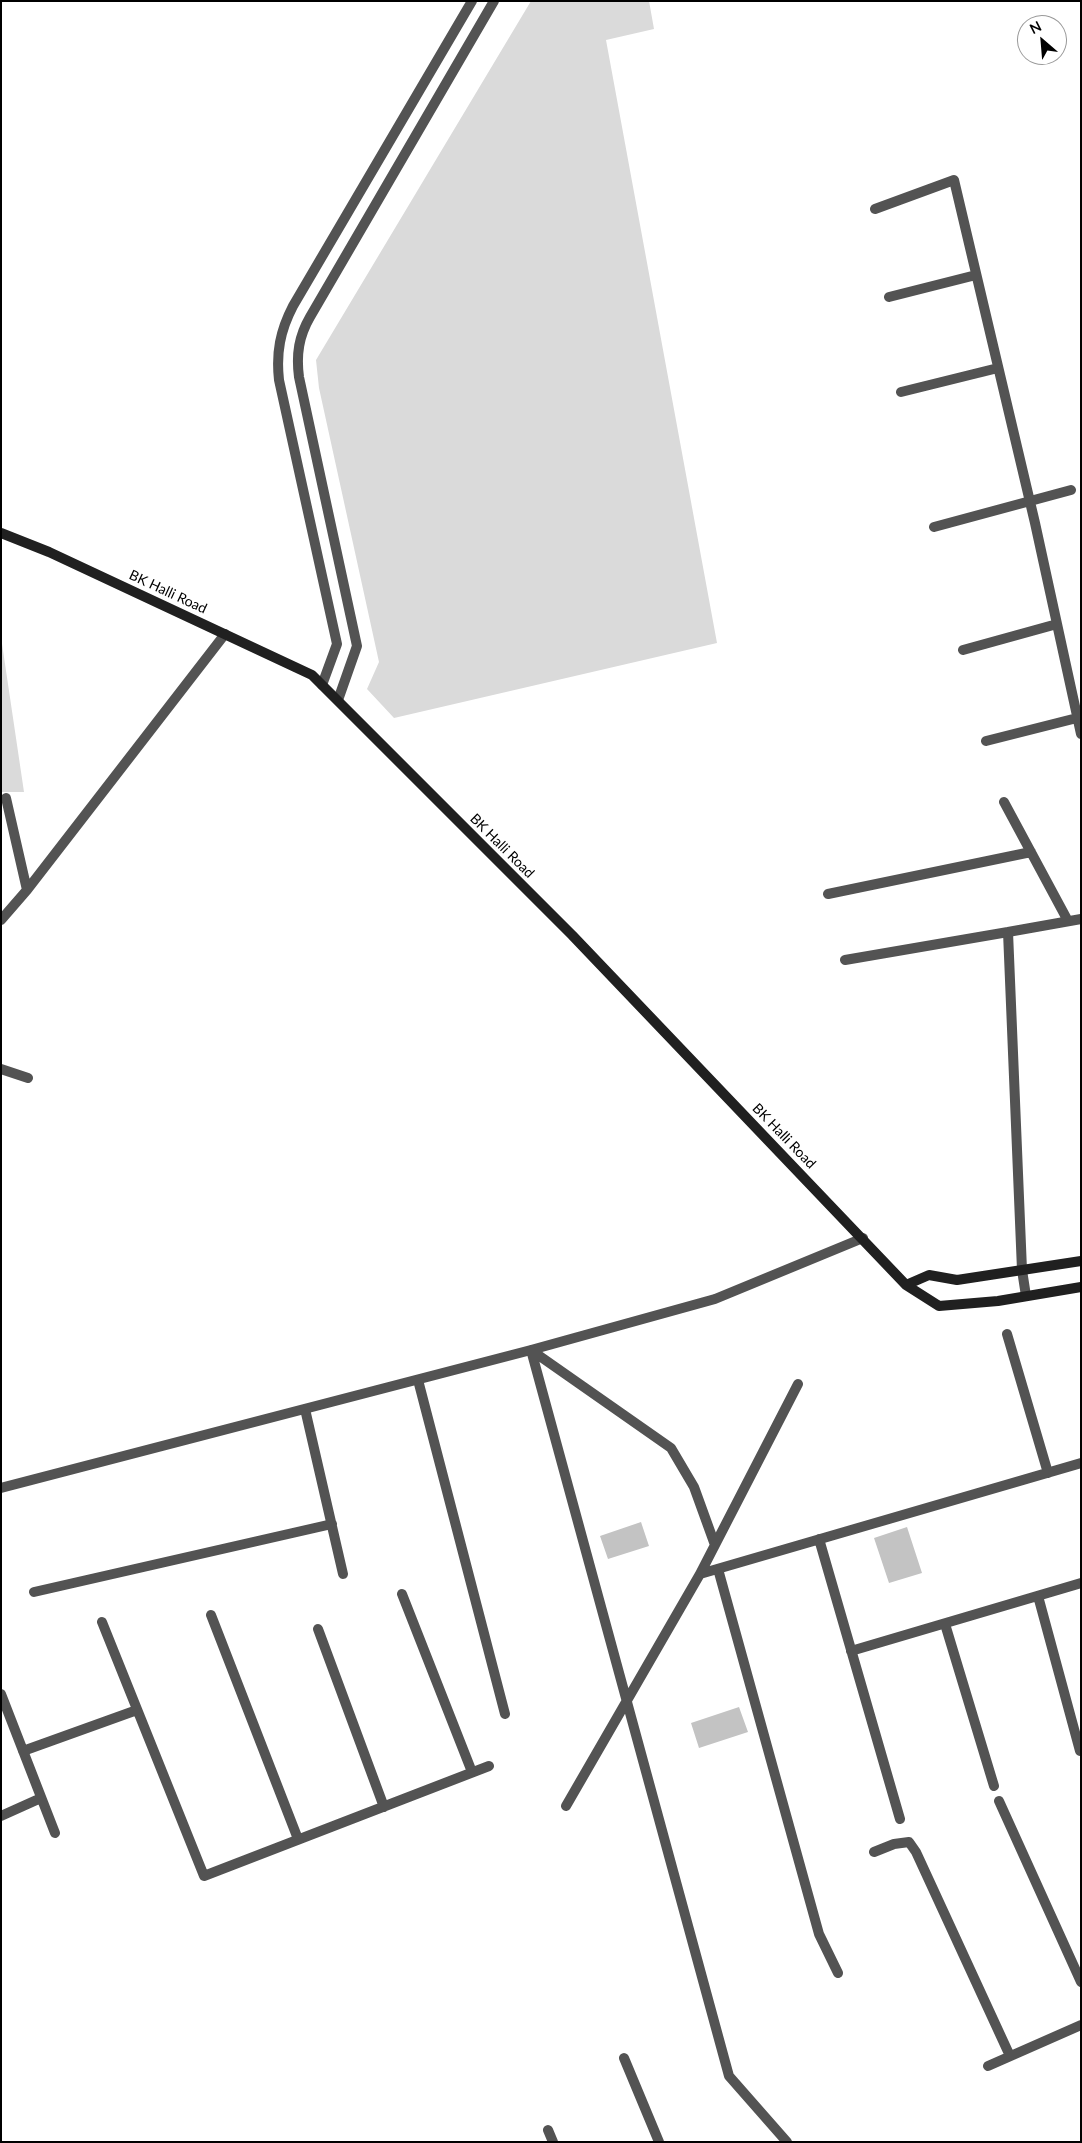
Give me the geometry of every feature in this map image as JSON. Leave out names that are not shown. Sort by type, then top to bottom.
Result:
[{"type":"main road","name":"BK Halli Road","points":[[1,533],[49,552],[312,675],[572,935],[906,1285],[939,1306],[998,1301],[1081,1288]]},
{"type":"main road","points":[[906,1285],[929,1275],[957,1280],[1081,1261]]},
{"type":"street","points":[[322,685],[337,644],[279,380],[278,350],[281,334],[293,306],[472,1]]},
{"type":"street","points":[[338,700],[357,646],[299,377],[297,358],[300,339],[310,316],[494,1]]},
{"type":"street","points":[[875,209],[954,180],[1030,500],[1081,734]]},
{"type":"street","points":[[889,297],[976,275]]},
{"type":"street","points":[[902,392],[998,368]]},
{"type":"street","points":[[934,527],[1072,490]]},
{"type":"street","points":[[963,650],[1057,624]]},
{"type":"street","points":[[1,920],[27,890],[225,634]]},
{"type":"street","points":[[986,741],[1077,718]]},
{"type":"street","points":[[6,798],[27,890]]},
{"type":"street","points":[[1004,802],[1068,921]]},
{"type":"street","points":[[828,894],[1031,852]]},
{"type":"street","points":[[845,960],[1081,919]]},
{"type":"street","points":[[1008,932],[1022,1270],[1026,1296]]},
{"type":"street","points":[[1,1069],[28,1078]]},
{"type":"street","points":[[1,1488],[531,1350],[715,1298],[863,1238]]},
{"type":"street","points":[[1008,1334],[1048,1473]]},
{"type":"street","points":[[531,1350],[671,1448],[694,1487],[715,1545]]},
{"type":"street","points":[[531,1350],[729,2076],[787,2142]]},
{"type":"street","points":[[418,1380],[505,1714]]},
{"type":"street","points":[[566,1806],[700,1574],[798,1384]]},
{"type":"street","points":[[305,1409],[343,1574]]},
{"type":"street","points":[[700,1574],[1081,1463]]},
{"type":"street","points":[[34,1592],[332,1524]]},
{"type":"street","points":[[819,1540],[900,1819]]},
{"type":"street","points":[[718,1569],[819,1934],[838,1974]]},
{"type":"street","points":[[852,1651],[1081,1583]]},
{"type":"street","points":[[402,1594],[472,1772]]},
{"type":"street","points":[[1038,1596],[1080,1751]]},
{"type":"street","points":[[211,1615],[298,1839]]},
{"type":"street","points":[[102,1622],[204,1876],[489,1766]]},
{"type":"street","points":[[945,1624],[994,1786]]},
{"type":"street","points":[[318,1629],[384,1807]]},
{"type":"street","points":[[1,1694],[54,1833]]},
{"type":"street","points":[[23,1751],[137,1710]]},
{"type":"street","points":[[1,1816],[41,1798]]},
{"type":"street","points":[[999,1800],[1081,1982]]},
{"type":"street","points":[[874,1852],[894,1844],[909,1842],[916,1852],[1010,2056]]},
{"type":"street","points":[[988,2066],[1081,2025]]},
{"type":"street","points":[[624,2058],[659,2142]]},
{"type":"street","points":[[548,2130],[553,2142]]},
{"type":"shaded area","points":[[531,1],[649,1],[654,29],[606,40],[717,643],[394,718],[367,689],[379,662],[319,388],[316,360]]},
{"type":"shaded area","points":[[1,637],[24,792],[1,792]]},
{"type":"building","points":[[641,1522],[649,1546],[608,1559],[600,1536]]},
{"type":"building","points":[[907,1527],[922,1573],[889,1583],[874,1538]]},
{"type":"building","points":[[739,1707],[748,1732],[699,1748],[691,1723]]}]
